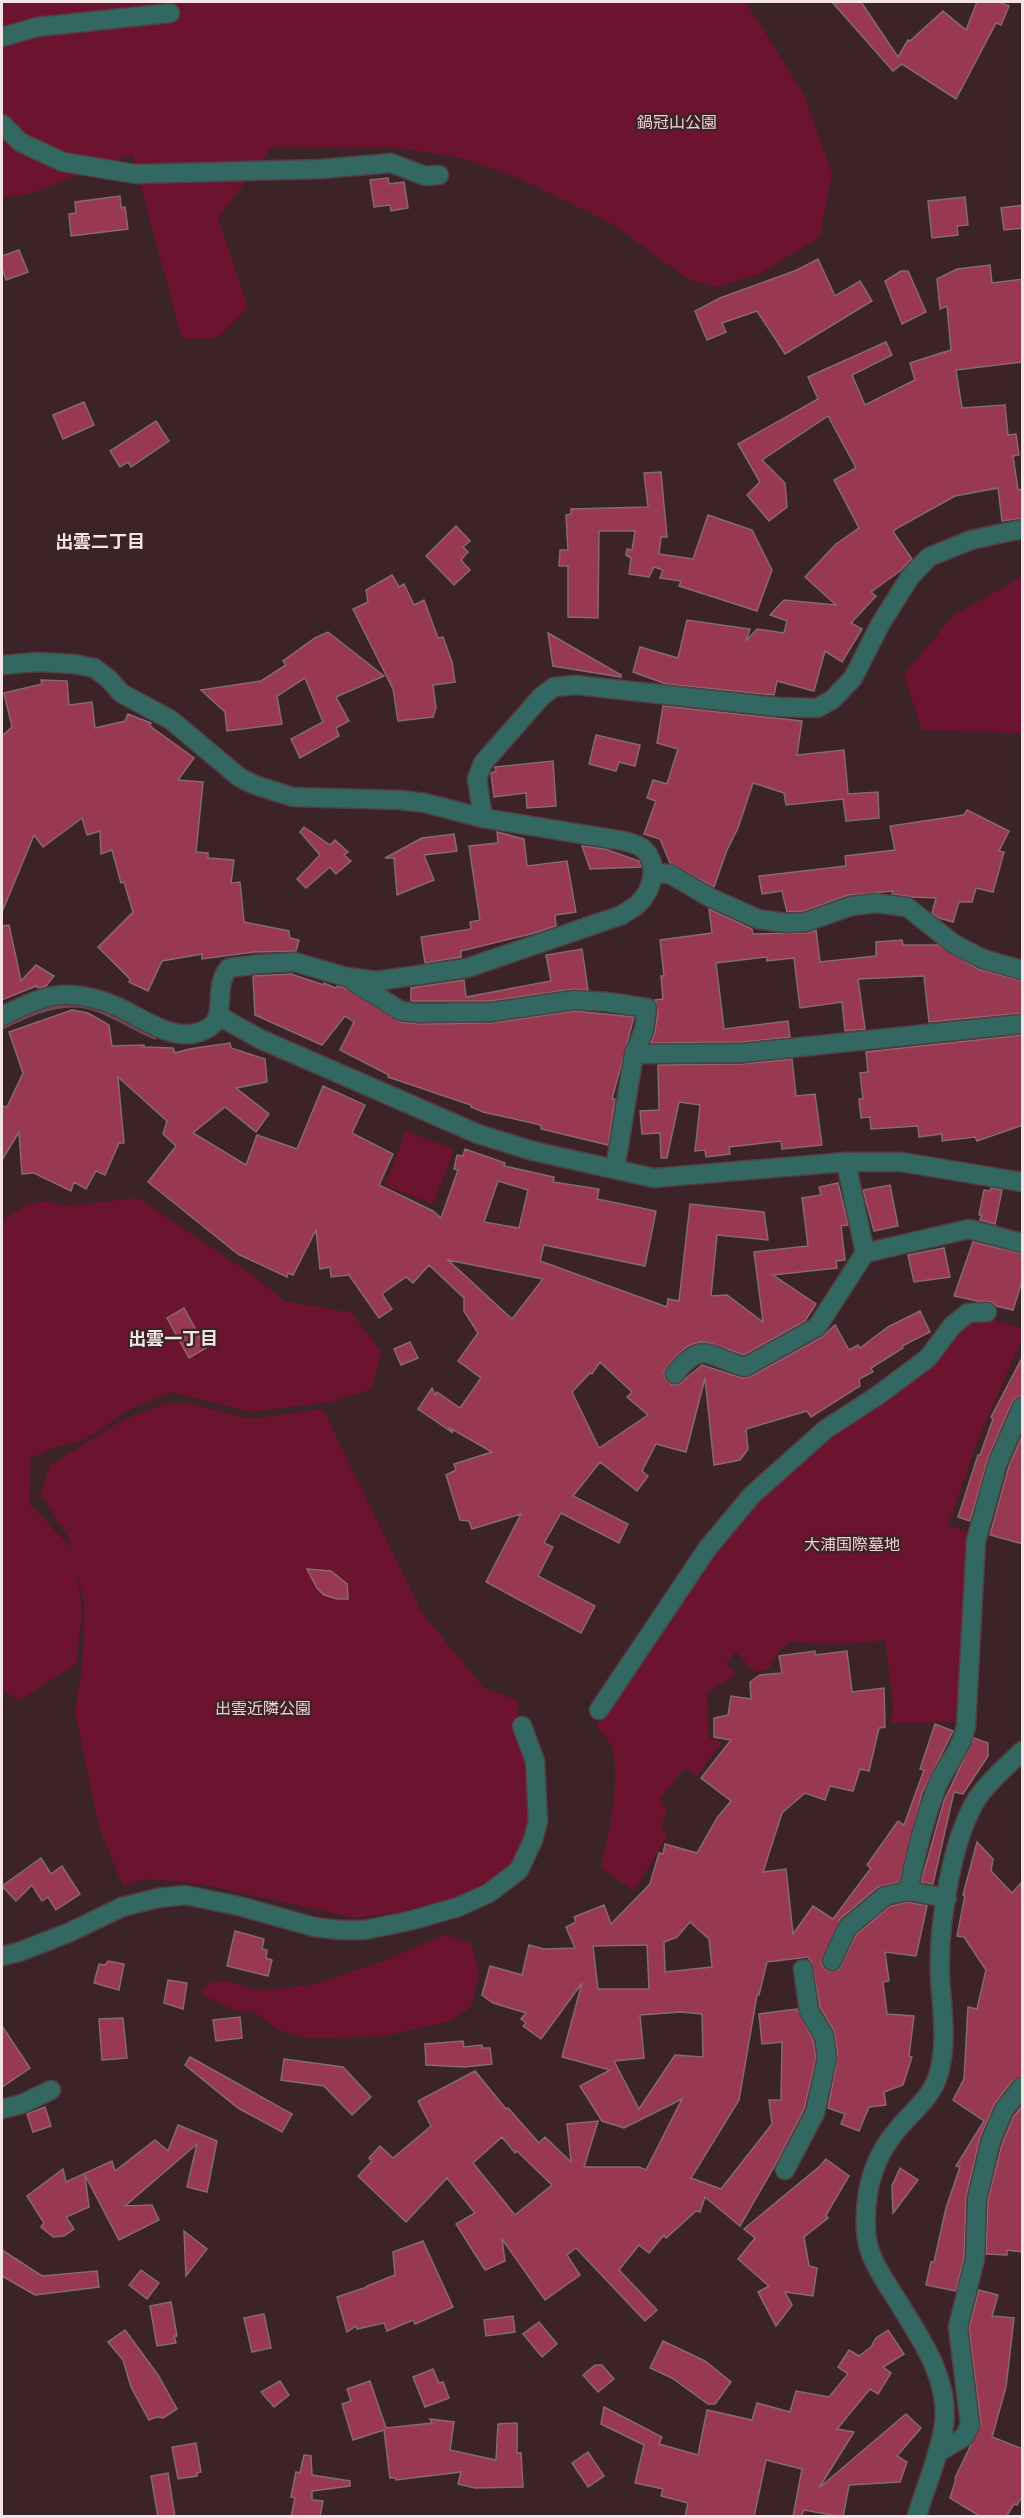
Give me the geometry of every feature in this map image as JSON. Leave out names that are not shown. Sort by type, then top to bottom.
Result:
[{"type":"street","points":[[2,37],[37,27],[170,13]]},
{"type":"street","points":[[2,124],[20,142],[63,162],[135,174],[321,169],[391,163],[425,176],[440,175]]},
{"type":"street","points":[[483,818],[477,779],[483,763],[523,716],[554,687],[576,685],[744,704],[817,708],[832,700],[852,678],[887,614],[910,578],[928,557],[971,540],[1023,529]]},
{"type":"street","points":[[2,665],[38,662],[74,664],[94,668],[109,679],[121,693],[171,720],[239,777],[255,785],[293,797],[400,800],[425,803],[483,818],[559,829],[639,845],[650,858],[653,873],[651,885],[638,905],[622,915],[467,968],[377,981],[346,977],[295,963],[229,968],[221,979],[219,1016],[212,1027],[195,1032],[179,1034],[161,1030],[122,1009],[93,998],[70,994],[46,997],[2,1016]]},
{"type":"street","points":[[653,873],[670,874],[711,898],[758,918],[786,923],[806,922],[851,906],[875,903],[907,907],[954,944],[983,959],[1023,969]]},
{"type":"street","points":[[346,977],[401,1011],[492,1012],[574,1000],[647,1008],[644,1030],[634,1054],[615,1169]]},
{"type":"street","points":[[219,1016],[260,1039],[478,1134],[533,1151],[654,1178],[846,1162],[901,1162],[1023,1182]]},
{"type":"street","points":[[634,1054],[743,1053],[1023,1024]]},
{"type":"street","points":[[846,1162],[865,1253]]},
{"type":"street","points":[[675,1374],[697,1353],[710,1353],[745,1368],[817,1327],[865,1253],[969,1229],[1023,1243]]},
{"type":"street","points":[[599,1710],[707,1549],[752,1495],[826,1429],[877,1396],[928,1358],[952,1326],[969,1313],[987,1312]]},
{"type":"street","points":[[908,1891],[919,1836],[939,1782],[963,1740],[966,1726],[976,1541],[998,1462],[1023,1407]]},
{"type":"street","points":[[2,1956],[68,1934],[122,1907],[158,1898],[185,1895],[239,1906],[314,1927],[339,1930],[364,1930],[458,1907],[489,1893],[519,1870],[533,1840],[538,1821],[535,1761],[522,1726]]},
{"type":"street","points":[[917,2517],[944,2426],[945,2408],[936,2367],[876,2267],[866,2234],[866,2203],[870,2179],[880,2156],[897,2130],[924,2103],[937,2078],[944,2050],[940,1974],[947,1898],[959,1837],[980,1794],[1023,1751]]},
{"type":"street","points":[[832,1961],[847,1928],[885,1896],[908,1891],[947,1898]]},
{"type":"street","points":[[785,2170],[815,2113],[826,2058],[824,2036],[809,2011],[803,1969]]},
{"type":"street","points":[[937,2452],[964,2437],[970,2425],[958,2327],[975,2259],[977,2199],[991,2140],[1004,2110],[1023,2087]]},
{"type":"street","points":[[2,2109],[22,2104],[51,2090]]},
{"type":"green space","name":"鍋冠山公園","points":[[2,2],[746,2],[803,93],[832,173],[820,237],[761,273],[717,287],[689,280],[612,224],[516,177],[462,158],[397,148],[271,148],[218,218],[248,308],[217,338],[182,339],[132,154],[33,193],[2,198]]},
{"type":"green space","points":[[1022,577],[1022,733],[922,730],[904,674],[954,615]]},
{"type":"green space","points":[[406,1131],[454,1150],[433,1204],[385,1185]]},
{"type":"green space","name":"出雲近隣公園","points":[[138,1198],[252,1275],[285,1301],[352,1313],[381,1352],[372,1389],[330,1402],[251,1412],[171,1392],[131,1409],[84,1440],[54,1447],[30,1459],[29,1504],[71,1547],[69,1538],[41,1494],[50,1465],[123,1420],[167,1403],[188,1403],[250,1419],[323,1409],[422,1613],[484,1688],[517,1700],[531,1805],[526,1838],[511,1865],[485,1883],[453,1898],[399,1912],[355,1918],[201,1884],[147,1879],[123,1886],[99,1827],[75,1712],[82,1667],[85,1607],[77,1572],[82,1614],[76,1664],[19,1701],[2,1690],[2,1221],[25,1205],[45,1201],[66,1206]]},
{"type":"green space","name":"大浦国際墓地","points":[[975,1319],[992,1320],[1022,1328],[1022,1339],[978,1439],[948,1526],[971,1532],[960,1722],[892,1723],[893,1704],[885,1640],[839,1644],[792,1641],[780,1650],[768,1670],[755,1672],[736,1652],[726,1663],[735,1675],[707,1693],[709,1738],[722,1743],[697,1776],[685,1768],[660,1798],[667,1812],[661,1827],[668,1835],[634,1891],[601,1868],[613,1806],[615,1772],[611,1745],[596,1726],[670,1611],[752,1501],[959,1325]]},
{"type":"green space","points":[[445,1935],[471,1943],[479,1972],[471,2007],[448,2022],[383,2036],[307,2038],[276,2029],[256,2013],[234,2010],[202,1994],[203,1987],[213,1982],[227,1981],[252,1989],[275,1989],[315,1984],[383,1961]]},
{"type":"building","points":[[832,2],[861,2],[898,57],[908,40],[910,41],[943,11],[966,30],[977,2],[999,2],[1009,6],[1001,25],[996,23],[956,99],[902,64],[893,71]]},
{"type":"building","points":[[388,178],[389,184],[404,182],[408,208],[391,211],[390,205],[374,207],[370,180]]},
{"type":"building","points":[[120,196],[121,208],[125,207],[128,229],[71,236],[69,214],[76,213],[75,202]]},
{"type":"building","points":[[965,197],[968,225],[957,226],[958,235],[932,238],[928,201]]},
{"type":"building","points":[[1023,205],[1023,228],[1004,230],[1001,208]]},
{"type":"building","points":[[19,250],[28,272],[6,280],[2,268],[2,256]]},
{"type":"building","points":[[818,259],[835,296],[860,281],[872,301],[785,354],[757,311],[722,323],[726,332],[707,340],[695,311],[720,298],[797,270]]},
{"type":"building","points":[[990,265],[992,283],[1023,279],[1023,362],[956,370],[962,408],[1005,405],[1008,435],[1016,434],[1019,455],[1013,456],[1018,490],[1023,489],[1023,518],[1002,521],[998,488],[955,496],[894,530],[912,559],[900,571],[871,592],[876,596],[851,623],[862,629],[842,662],[825,651],[814,691],[777,681],[774,695],[666,684],[633,672],[640,647],[678,658],[687,620],[750,629],[746,641],[757,629],[784,633],[787,621],[770,615],[784,600],[836,605],[805,577],[836,544],[859,528],[834,480],[856,468],[828,416],[762,460],[785,483],[787,507],[769,521],[747,495],[760,482],[738,444],[818,399],[808,377],[886,342],[892,355],[852,375],[865,405],[915,380],[910,363],[944,352],[945,354],[951,350],[947,306],[940,309],[937,279],[957,269]]},
{"type":"building","points":[[901,271],[908,271],[926,312],[902,324],[885,281]]},
{"type":"building","points":[[84,402],[94,425],[63,439],[53,415]]},
{"type":"building","points":[[156,421],[169,441],[131,467],[128,462],[120,467],[110,451]]},
{"type":"building","points":[[661,472],[667,537],[661,537],[659,554],[693,559],[708,515],[752,530],[772,570],[757,611],[679,586],[681,581],[660,578],[663,570],[654,567],[649,577],[629,574],[631,558],[626,555],[627,549],[632,550],[635,531],[599,531],[598,618],[568,617],[568,566],[559,566],[560,550],[568,550],[566,515],[571,514],[571,509],[648,507],[644,473]]},
{"type":"building","points":[[456,526],[470,541],[463,547],[468,552],[461,560],[470,570],[454,585],[426,556]]},
{"type":"building","points":[[392,575],[399,587],[404,584],[414,605],[424,600],[438,638],[443,637],[452,662],[455,682],[433,685],[436,708],[433,717],[398,721],[393,689],[353,609],[368,602],[366,590]]},
{"type":"building","points":[[328,632],[384,676],[336,697],[349,721],[336,728],[339,736],[300,758],[291,739],[323,722],[305,678],[277,696],[282,724],[227,731],[225,712],[201,690],[261,681],[286,665],[283,661],[315,638]]},
{"type":"building","points":[[548,633],[621,675],[621,677],[553,666]]},
{"type":"building","points":[[41,680],[67,681],[69,705],[92,702],[95,728],[125,721],[128,714],[151,723],[150,726],[194,758],[178,780],[203,782],[196,852],[208,853],[208,858],[234,860],[231,883],[240,882],[244,922],[289,931],[290,938],[299,940],[296,951],[254,952],[202,959],[202,954],[162,961],[148,991],[129,982],[130,979],[98,947],[133,912],[124,882],[121,883],[112,850],[101,854],[100,831],[87,835],[82,818],[43,847],[34,835],[2,912],[2,736],[12,727],[4,693],[42,684]]},
{"type":"building","points":[[663,706],[802,721],[797,755],[844,750],[848,794],[878,792],[879,818],[846,821],[843,799],[786,805],[784,793],[753,783],[714,887],[670,863],[660,839],[644,834],[656,801],[647,798],[653,780],[667,784],[678,749],[657,743]]},
{"type":"building","points":[[596,735],[640,745],[635,766],[619,762],[616,771],[589,764]]},
{"type":"building","points":[[553,761],[556,806],[527,808],[526,793],[494,797],[491,773],[496,771],[495,767]]},
{"type":"building","points":[[967,810],[1009,831],[999,851],[1004,852],[993,892],[976,888],[972,902],[959,902],[953,922],[939,918],[932,913],[936,898],[892,894],[893,891],[849,895],[804,911],[787,912],[782,891],[762,894],[759,876],[846,866],[845,856],[895,850],[890,826],[964,815]]},
{"type":"building","points":[[304,827],[330,845],[335,840],[348,852],[344,855],[351,861],[336,874],[330,867],[306,888],[297,879],[320,855],[300,832]]},
{"type":"building","points":[[497,832],[524,839],[527,866],[567,861],[576,912],[555,915],[556,926],[461,951],[461,957],[425,963],[421,937],[471,929],[470,922],[480,920],[469,846],[498,843]]},
{"type":"building","points":[[454,834],[457,851],[424,855],[434,880],[397,895],[394,858],[385,858],[422,838]]},
{"type":"building","points":[[582,846],[605,849],[639,861],[641,867],[590,869]]},
{"type":"building","points":[[709,909],[752,929],[753,934],[807,933],[816,930],[820,962],[876,956],[876,942],[902,940],[903,945],[938,945],[978,969],[1023,981],[1023,1013],[929,1022],[924,976],[858,979],[865,1029],[845,1031],[842,1002],[800,1008],[794,958],[767,961],[767,957],[716,963],[724,1029],[788,1021],[790,1037],[742,1042],[651,1043],[658,1010],[655,1000],[663,999],[661,976],[664,976],[660,940],[712,933]]},
{"type":"building","points":[[9,925],[21,981],[36,965],[54,976],[46,986],[38,988],[36,986],[2,1000],[2,926]]},
{"type":"building","points":[[582,949],[588,990],[573,989],[491,1001],[411,1001],[411,988],[464,980],[466,997],[551,981],[546,955]]},
{"type":"building","points":[[291,974],[324,985],[324,983],[336,988],[337,986],[345,988],[400,1022],[492,1023],[574,1011],[634,1017],[612,1099],[615,1099],[608,1145],[541,1129],[541,1125],[483,1112],[471,1105],[388,1077],[389,1075],[340,1050],[354,1022],[345,1016],[322,1045],[255,1015],[253,976]]},
{"type":"building","points":[[72,1010],[88,1013],[109,1025],[112,1046],[144,1045],[144,1047],[173,1048],[175,1053],[230,1043],[231,1048],[265,1059],[267,1082],[236,1088],[269,1114],[256,1132],[225,1107],[193,1133],[246,1165],[257,1135],[297,1149],[323,1086],[365,1105],[352,1133],[393,1154],[379,1185],[433,1211],[441,1218],[458,1170],[454,1169],[457,1155],[463,1156],[465,1149],[505,1163],[504,1166],[554,1177],[553,1182],[599,1189],[597,1199],[656,1211],[645,1266],[544,1245],[540,1261],[667,1307],[668,1299],[679,1301],[690,1204],[764,1212],[768,1240],[717,1235],[711,1296],[727,1295],[763,1322],[754,1252],[808,1246],[802,1198],[821,1195],[819,1187],[838,1183],[848,1225],[841,1226],[845,1260],[836,1261],[837,1268],[773,1275],[816,1304],[805,1321],[744,1355],[710,1343],[700,1342],[688,1346],[664,1371],[665,1378],[672,1385],[679,1384],[702,1365],[742,1378],[750,1377],[822,1337],[835,1325],[849,1350],[858,1345],[860,1348],[888,1327],[920,1311],[930,1332],[902,1346],[903,1348],[871,1368],[873,1372],[859,1379],[860,1386],[811,1417],[807,1411],[746,1429],[748,1449],[740,1460],[714,1465],[705,1378],[686,1452],[656,1444],[642,1471],[648,1476],[637,1491],[600,1462],[573,1496],[628,1524],[619,1543],[561,1513],[544,1543],[553,1547],[538,1576],[595,1606],[581,1633],[486,1582],[521,1514],[472,1529],[469,1521],[460,1520],[446,1475],[456,1470],[454,1464],[492,1452],[450,1428],[453,1433],[418,1409],[432,1388],[435,1395],[437,1392],[460,1408],[481,1378],[458,1361],[478,1333],[464,1311],[464,1298],[429,1265],[413,1283],[406,1277],[382,1294],[392,1309],[379,1318],[349,1275],[331,1277],[330,1267],[320,1269],[316,1230],[293,1275],[288,1273],[287,1277],[238,1254],[148,1182],[176,1146],[163,1134],[167,1121],[118,1077],[124,1143],[119,1143],[105,1175],[96,1171],[86,1189],[74,1182],[71,1191],[34,1173],[22,1174],[19,1132],[2,1160],[2,1106],[7,1107],[23,1073],[9,1032]],"holes":[[[498,1181],[528,1190],[519,1228],[484,1222]],[[448,1260],[543,1279],[512,1319]],[[600,1362],[632,1392],[627,1397],[648,1415],[599,1448],[572,1392],[590,1373],[592,1374]]]},
{"type":"building","points":[[1023,1035],[1023,1125],[977,1141],[975,1137],[942,1141],[942,1134],[919,1137],[918,1126],[871,1129],[870,1117],[861,1118],[859,1099],[863,1099],[860,1073],[868,1072],[866,1052]]},
{"type":"building","points":[[792,1059],[796,1096],[815,1094],[822,1145],[782,1149],[781,1141],[729,1147],[730,1154],[706,1157],[705,1150],[695,1151],[700,1105],[679,1102],[667,1158],[661,1158],[660,1133],[642,1134],[640,1111],[659,1110],[658,1065],[743,1064]]},
{"type":"building","points":[[890,1185],[898,1226],[874,1231],[863,1190]]},
{"type":"building","points":[[991,1188],[1002,1190],[995,1224],[980,1220],[982,1215],[979,1215],[984,1190],[990,1191]]},
{"type":"building","points":[[973,1242],[1023,1254],[1023,1278],[1013,1310],[996,1306],[992,1302],[954,1296]]},
{"type":"building","points":[[944,1248],[950,1277],[914,1282],[908,1255]]},
{"type":"building","points":[[184,1308],[206,1348],[189,1358],[167,1318]]},
{"type":"building","points":[[410,1342],[418,1358],[401,1365],[394,1349]]},
{"type":"building","points":[[1023,1356],[1023,1396],[1012,1402],[988,1458],[970,1521],[958,1517],[978,1455],[980,1455],[993,1419],[991,1417]]},
{"type":"building","points":[[1023,1434],[1023,1544],[990,1535],[1009,1466]]},
{"type":"building","points":[[307,1569],[331,1571],[347,1584],[348,1599],[337,1599],[324,1595],[317,1588]]},
{"type":"building","points":[[815,1651],[815,1655],[847,1651],[852,1692],[884,1688],[885,1727],[879,1728],[869,1771],[860,1769],[853,1791],[830,1786],[825,1800],[805,1793],[782,1813],[763,1872],[786,1869],[793,1934],[813,1906],[833,1919],[871,1868],[867,1865],[898,1821],[904,1825],[924,1770],[920,1769],[935,1724],[953,1731],[922,1793],[899,1882],[878,1887],[840,1919],[821,1962],[828,1971],[839,1970],[856,1935],[890,1906],[908,1902],[927,1906],[916,1956],[885,1952],[889,1981],[883,1982],[887,2014],[914,2016],[909,2056],[912,2057],[903,2085],[884,2092],[886,2105],[869,2107],[859,2131],[841,2124],[845,2114],[828,2108],[838,2056],[834,2031],[820,2007],[812,1963],[808,1957],[767,1962],[759,1995],[757,1995],[739,2100],[691,2178],[721,2189],[772,2124],[769,2100],[781,2100],[782,2042],[762,2044],[759,2014],[797,2009],[813,2040],[816,2058],[804,2109],[740,2226],[705,2197],[700,2212],[696,2211],[666,2238],[664,2235],[649,2253],[639,2245],[619,2270],[657,2310],[645,2321],[576,2248],[567,2255],[580,2275],[545,2300],[502,2239],[505,2261],[485,2270],[456,2224],[475,2213],[447,2178],[406,2222],[358,2176],[372,2161],[369,2158],[380,2146],[393,2158],[431,2126],[418,2101],[475,2071],[506,2109],[508,2108],[539,2143],[545,2137],[571,2162],[567,2124],[598,2121],[584,2167],[639,2167],[646,2170],[682,2099],[624,2128],[602,2121],[580,2086],[610,2070],[562,2057],[582,1983],[541,2039],[523,2026],[526,2023],[521,2019],[526,2013],[493,2003],[482,1995],[490,1966],[522,1975],[529,1945],[544,1949],[575,1948],[566,1927],[576,1922],[574,1917],[604,1905],[611,1924],[650,1884],[659,1853],[663,1854],[665,1844],[697,1853],[717,1818],[731,1801],[701,1778],[731,1740],[714,1737],[714,1718],[728,1715],[731,1696],[751,1699],[750,1682],[760,1675],[782,1673],[779,1656]],"holes":[[[690,1922],[709,1939],[712,1967],[665,1972],[664,1942],[677,1937]],[[647,1945],[649,1989],[598,1989],[593,1946]],[[681,2012],[702,2014],[703,2057],[675,2055],[639,2109],[614,2061],[644,2058],[640,2015]],[[502,2137],[515,2153],[517,2151],[552,2185],[515,2215],[473,2163]]]},
{"type":"building","points":[[974,1738],[988,1743],[988,1756],[963,1794],[954,1792],[933,1884],[921,1882],[944,1801]]},
{"type":"building","points":[[977,1842],[993,1859],[991,1871],[1012,1893],[1023,1881],[1023,2076],[1013,2080],[995,2103],[980,2137],[966,2197],[964,2257],[956,2291],[926,2285],[931,2262],[934,2262],[946,2208],[960,2167],[956,2166],[984,2121],[953,2100],[964,2079],[968,2007],[977,2009],[986,1970],[964,1937],[957,1936],[965,1895],[963,1895]]},
{"type":"building","points":[[41,1858],[51,1874],[62,1866],[80,1894],[56,1910],[48,1897],[42,1901],[32,1885],[16,1901],[2,1886]]},
{"type":"building","points":[[235,1931],[264,1939],[262,1949],[267,1950],[266,1958],[272,1960],[268,1976],[227,1966]]},
{"type":"building","points":[[108,1961],[124,1964],[119,1990],[94,1983],[99,1964],[105,1965]]},
{"type":"building","points":[[168,1980],[187,1983],[183,2009],[164,2003]]},
{"type":"building","points":[[240,2017],[242,2038],[216,2041],[213,2020]]},
{"type":"building","points":[[123,2018],[127,2058],[102,2060],[99,2019]]},
{"type":"building","points":[[2,2026],[30,2068],[2,2087]]},
{"type":"building","points":[[463,2041],[464,2047],[482,2045],[482,2048],[490,2048],[492,2064],[465,2067],[426,2065],[425,2044]]},
{"type":"building","points":[[190,2057],[292,2114],[282,2132],[238,2108],[185,2065]]},
{"type":"building","points":[[284,2059],[343,2067],[371,2097],[352,2115],[324,2086],[281,2080]]},
{"type":"building","points":[[1023,2105],[1023,2252],[1007,2250],[1007,2255],[986,2254],[988,2200],[1002,2144],[1014,2116]]},
{"type":"building","points":[[45,2107],[51,2126],[33,2132],[27,2114]]},
{"type":"building","points":[[178,2125],[217,2141],[207,2192],[187,2187],[197,2144],[125,2206],[152,2205],[159,2220],[119,2240],[85,2175],[89,2207],[66,2217],[74,2229],[64,2236],[53,2237],[41,2227],[44,2223],[27,2196],[63,2169],[66,2182],[112,2161],[115,2171],[155,2140],[168,2151]]},
{"type":"building","points":[[826,2159],[849,2176],[826,2215],[828,2218],[804,2237],[809,2266],[817,2268],[813,2296],[785,2292],[792,2305],[776,2326],[758,2292],[769,2286],[738,2259],[755,2238],[744,2229]]},
{"type":"building","points":[[900,2168],[918,2180],[893,2213],[892,2186]]},
{"type":"building","points":[[184,2231],[207,2249],[186,2276]]},
{"type":"building","points":[[423,2241],[453,2307],[415,2324],[413,2320],[387,2331],[384,2323],[357,2329],[356,2326],[347,2332],[337,2297],[395,2275],[393,2252]]},
{"type":"building","points":[[2,2250],[42,2276],[97,2271],[99,2287],[35,2295],[2,2276]]},
{"type":"building","points":[[141,2270],[159,2283],[147,2299],[129,2285]]},
{"type":"building","points":[[979,2290],[998,2295],[992,2316],[1014,2318],[1006,2387],[992,2437],[1023,2449],[1023,2495],[1006,2517],[981,2517],[950,2498],[955,2478],[981,2424],[969,2328]]},
{"type":"building","points":[[171,2302],[177,2336],[174,2336],[176,2343],[157,2346],[150,2306]]},
{"type":"building","points":[[264,2314],[271,2348],[252,2352],[244,2318]]},
{"type":"building","points":[[513,2316],[515,2332],[486,2336],[484,2320]]},
{"type":"building","points":[[539,2322],[557,2344],[542,2357],[523,2334]]},
{"type":"building","points":[[125,2330],[158,2375],[177,2409],[163,2418],[156,2417],[149,2420],[131,2387],[123,2360],[108,2342]]},
{"type":"building","points":[[888,2330],[904,2354],[883,2367],[891,2373],[878,2394],[870,2389],[837,2429],[854,2432],[819,2488],[906,2414],[921,2428],[897,2456],[907,2462],[900,2482],[849,2485],[843,2517],[804,2510],[801,2517],[793,2517],[802,2469],[766,2460],[754,2517],[685,2517],[688,2503],[661,2496],[663,2489],[635,2483],[644,2445],[601,2424],[604,2407],[662,2437],[659,2444],[698,2455],[707,2410],[752,2420],[757,2403],[790,2412],[796,2391],[829,2397],[848,2374],[838,2367],[849,2350],[859,2356],[871,2347],[876,2338]]},
{"type":"building","points":[[663,2341],[705,2361],[731,2382],[715,2404],[708,2404],[672,2378],[650,2368]]},
{"type":"building","points":[[595,2365],[602,2365],[614,2379],[598,2392],[583,2375]]},
{"type":"building","points":[[433,2369],[439,2383],[443,2382],[449,2398],[425,2407],[413,2377]]},
{"type":"building","points":[[280,2381],[289,2395],[274,2407],[261,2392]]},
{"type":"building","points":[[370,2381],[386,2428],[432,2423],[430,2419],[454,2422],[450,2450],[496,2460],[498,2424],[517,2423],[517,2453],[521,2453],[523,2487],[475,2488],[458,2484],[461,2472],[396,2480],[396,2478],[390,2478],[384,2430],[353,2440],[342,2404],[351,2401],[347,2389]]},
{"type":"building","points":[[196,2443],[201,2472],[197,2473],[197,2476],[178,2479],[172,2447]]},
{"type":"building","points":[[588,2452],[604,2476],[588,2487],[572,2463]]},
{"type":"building","points":[[304,2455],[311,2456],[312,2475],[350,2481],[350,2486],[312,2491],[312,2500],[323,2501],[320,2517],[291,2517],[295,2498],[291,2497],[296,2472],[300,2473]]},
{"type":"building","points":[[168,2473],[175,2517],[158,2517],[151,2476]]},
{"type":"waterway","points":[[2,1026],[35,1011],[72,1004],[96,1008],[155,1036]]},
{"type":"district","name":"出雲二丁目","points":[[100,542]]},
{"type":"district","name":"出雲一丁目","points":[[173,1339]]}]
